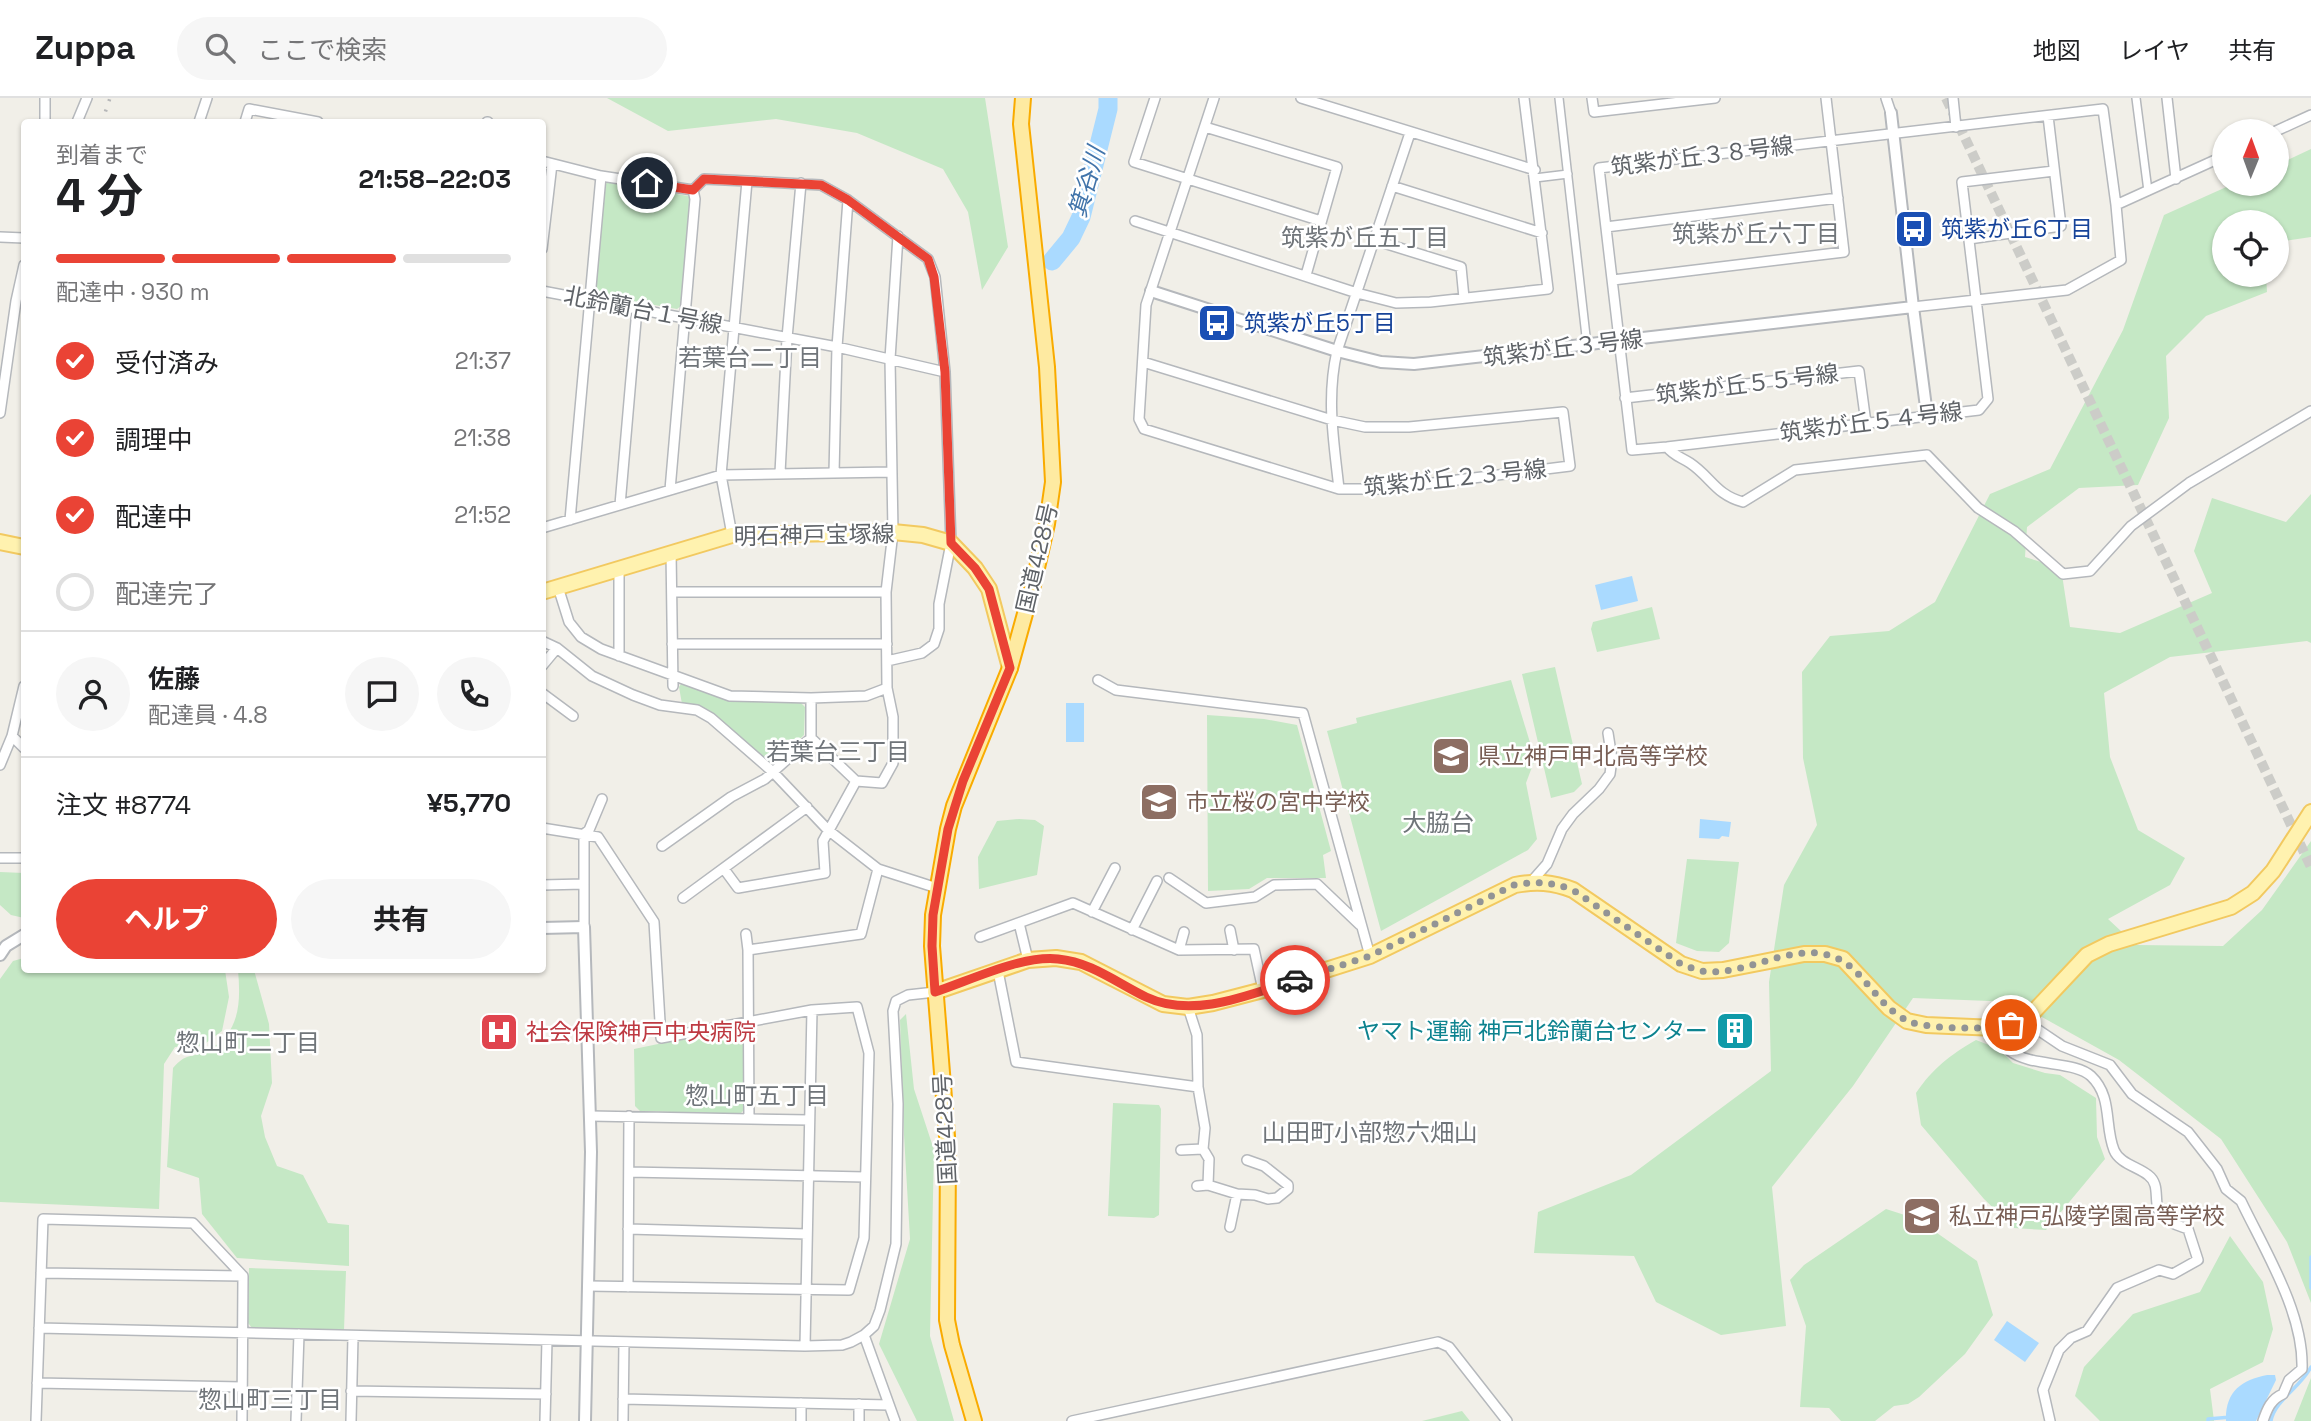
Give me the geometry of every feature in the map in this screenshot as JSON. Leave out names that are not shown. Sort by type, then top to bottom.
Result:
[{"type":"highway","name":"国道428号","points":[[974,1421],[947,1320],[948,1149],[932,946],[937,888],[954,806],[1010,668],[1051,503],[1053,482],[1047,366],[1021,124],[1023,98]]},
{"type":"main road","name":"明石神戸宝塚線","points":[[546,591],[732,535],[893,532],[923,535],[951,543]]},
{"type":"main road","points":[[0,542],[21,546]]},
{"type":"main road","points":[[951,543],[975,568],[989,589],[1010,668]]},
{"type":"main road","points":[[935,992],[1028,960],[1056,958],[1081,962],[1163,1004],[1188,1007],[1213,1003],[1370,956],[1514,885],[1532,881],[1555,883],[1573,890],[1681,964],[1702,971],[1723,970],[1804,954],[1825,954],[1843,959],[1889,1007],[1907,1021],[1927,1026],[1996,1028],[2025,1021],[2087,955],[2109,944],[2231,907],[2253,893],[2273,871],[2311,812]]},
{"type":"street","points":[[45,98],[45,119]]},
{"type":"street","points":[[78,119],[87,98]]},
{"type":"street","points":[[200,119],[206,98]]},
{"type":"street","points":[[1155,98],[1134,162],[1321,221]]},
{"type":"street","name":"筑紫が丘２３号線","points":[[1143,362],[1332,420],[1365,427],[1409,427],[1563,412],[1570,466],[1384,489],[1339,489],[1144,429],[1139,419],[1146,305],[1214,98]]},
{"type":"street","points":[[1301,98],[1535,174],[1568,174]]},
{"type":"street","points":[[1135,221],[1356,293],[1396,303],[1548,289],[1525,100],[1514,98]]},
{"type":"street","points":[[1559,98],[1587,345]]},
{"type":"street","points":[[1592,98],[1594,112],[1716,98]]},
{"type":"street","points":[[1613,281],[1844,252],[1826,98]]},
{"type":"street","points":[[1886,98],[1894,135],[1927,415]]},
{"type":"street","points":[[1891,113],[1892,98]]},
{"type":"street","points":[[1953,98],[1956,127]]},
{"type":"street","points":[[2136,98],[2148,191]]},
{"type":"street","points":[[2167,98],[2176,179]]},
{"type":"street","points":[[246,119],[248,109],[291,119]]},
{"type":"street","name":"筑紫が丘３８号線","points":[[1619,342],[1600,168],[2103,109],[2116,205]]},
{"type":"street","points":[[2289,125],[2311,115]]},
{"type":"street","points":[[1969,239],[2061,226],[2048,116]]},
{"type":"street","points":[[1205,127],[1338,167],[1306,275]]},
{"type":"street","points":[[1339,489],[1331,378],[1337,351],[1409,133]]},
{"type":"street","points":[[1913,307],[2067,290],[2121,260],[2116,205],[2212,162]]},
{"type":"street","points":[[547,163],[601,176],[693,190]]},
{"type":"street","name":"筑紫が丘５４号線","points":[[1619,342],[1632,450],[1979,410],[1988,399],[1962,182],[2054,171]]},
{"type":"street","points":[[570,520],[601,176]]},
{"type":"street","points":[[693,190],[704,179],[821,185],[848,200],[928,259],[934,277],[945,372],[951,543],[939,604],[939,629],[934,644],[922,653],[887,661]]},
{"type":"street","points":[[732,535],[722,475],[747,181]]},
{"type":"street","points":[[780,473],[787,338],[801,183]]},
{"type":"street","points":[[1392,186],[1542,233]]},
{"type":"street","points":[[670,490],[695,199],[693,190]]},
{"type":"street","points":[[1606,227],[1838,198]]},
{"type":"street","points":[[834,472],[836,347],[848,200]]},
{"type":"street","points":[[811,698],[811,738],[856,781],[882,783],[892,764],[893,717],[887,688],[886,592],[893,532],[890,359],[898,236]]},
{"type":"street","points":[[0,237],[21,237]]},
{"type":"street","points":[[1374,240],[1461,267],[1464,298]]},
{"type":"street","points":[[0,413],[21,278]]},
{"type":"street","name":"筑紫が丘３号線","points":[[1151,291],[1337,351],[1381,362],[1414,364],[1913,307]]},
{"type":"street","name":"北鈴蘭台１号線","points":[[546,292],[836,347],[945,372]]},
{"type":"street","points":[[620,505],[637,309]]},
{"type":"street","name":"筑紫が丘５５号線","points":[[1625,398],[1859,371],[1866,422]]},
{"type":"street","points":[[1667,447],[1674,456],[1690,463],[1728,499],[1743,502],[1795,470],[1927,455],[1978,508],[2014,531],[2063,574],[2090,571],[2131,526],[2189,483],[2311,411]]},
{"type":"street","points":[[546,527],[722,475],[891,472]]},
{"type":"street","points":[[671,552],[674,707]]},
{"type":"street","points":[[618,568],[619,656]]},
{"type":"street","points":[[558,587],[569,622],[581,637],[673,686],[730,696],[811,698],[866,696],[887,688]]},
{"type":"street","points":[[672,592],[886,592]]},
{"type":"street","points":[[546,643],[592,676],[660,705],[697,710],[711,718],[773,772],[828,830],[878,869],[937,888]]},
{"type":"street","points":[[673,644],[887,644]]},
{"type":"street","points":[[546,662],[556,648]]},
{"type":"street","points":[[1098,680],[1116,690],[1303,713],[1370,956]]},
{"type":"street","points":[[546,696],[573,716]]},
{"type":"street","points":[[0,765],[12,736],[21,698]]},
{"type":"street","points":[[1532,881],[1547,864],[1562,829],[1610,774],[1612,759],[1608,733]]},
{"type":"street","points":[[12,736],[21,745]]},
{"type":"street","points":[[663,846],[731,797],[765,779],[811,738]]},
{"type":"street","points":[[723,869],[738,888],[825,873],[823,841],[856,781]]},
{"type":"street","points":[[584,834],[589,830],[602,799]]},
{"type":"street","points":[[683,898],[807,807]]},
{"type":"street","points":[[546,829],[598,837],[654,922],[661,1038],[812,1010],[857,1007],[869,1053],[864,1238],[849,1290],[588,1286]]},
{"type":"street","points":[[584,834],[590,1116],[585,1421]]},
{"type":"street","points":[[0,858],[21,858]]},
{"type":"street","points":[[1092,912],[1115,868]]},
{"type":"street","points":[[748,950],[861,934],[878,869]]},
{"type":"street","points":[[1169,878],[1206,903],[1255,897],[1274,885],[1317,884],[1362,927]]},
{"type":"street","points":[[1132,929],[1157,881]]},
{"type":"street","points":[[546,886],[584,884]]},
{"type":"street","points":[[980,937],[1073,903],[1179,950],[1254,949],[1263,990]]},
{"type":"street","points":[[1019,923],[1028,960]]},
{"type":"street","points":[[546,928],[584,927]]},
{"type":"street","points":[[1230,930],[1234,950]]},
{"type":"street","points":[[1179,950],[1184,932]]},
{"type":"street","points":[[746,934],[749,1119]]},
{"type":"street","points":[[0,955],[6,946],[21,937]]},
{"type":"street","points":[[998,971],[1016,1062],[1198,1087]]},
{"type":"street","points":[[39,1328],[353,1337],[842,1345],[864,1335],[874,1326],[896,1244],[898,1104],[892,1011],[896,1001],[908,995],[935,992]]},
{"type":"street","points":[[1188,1007],[1197,1035],[1198,1087],[1205,1128],[1203,1149],[1209,1158],[1208,1185]]},
{"type":"street","points":[[805,1346],[812,1010]]},
{"type":"street","points":[[2025,1021],[2062,1046],[2110,1065],[2132,1094],[2188,1132],[2217,1168],[2226,1189],[2241,1201],[2294,1315],[2302,1353],[2302,1369],[2289,1381],[2283,1394],[2276,1397],[2263,1421]]},
{"type":"street","points":[[1996,1028],[2009,1050],[2028,1059],[2090,1074],[2105,1096],[2109,1111],[2110,1138],[2116,1155],[2149,1175],[2156,1185],[2158,1210],[2164,1218],[2188,1229],[2197,1260],[2173,1274],[2159,1270],[2117,1288],[2087,1331],[2071,1338],[2059,1350],[2043,1390],[2050,1421]]},
{"type":"street","points":[[590,1116],[809,1120]]},
{"type":"street","points":[[628,1287],[629,1116]]},
{"type":"street","points":[[1181,1150],[1203,1149]]},
{"type":"street","points":[[1197,1186],[1208,1185],[1237,1194],[1268,1199],[1277,1198],[1288,1189],[1288,1185],[1264,1166],[1247,1160]]},
{"type":"street","points":[[629,1172],[865,1177]]},
{"type":"street","points":[[1230,1227],[1237,1194]]},
{"type":"street","points":[[36,1421],[43,1219],[193,1223],[243,1276],[242,1421]]},
{"type":"street","points":[[628,1229],[807,1234]]},
{"type":"street","points":[[41,1273],[243,1276]]},
{"type":"street","points":[[296,1421],[299,1334]]},
{"type":"street","points":[[864,1335],[895,1421]]},
{"type":"street","points":[[351,1421],[353,1337]]},
{"type":"street","points":[[545,1421],[547,1340]]},
{"type":"street","points":[[623,1421],[624,1342]]},
{"type":"street","points":[[1072,1421],[1438,1342],[1449,1346],[1507,1421]]},
{"type":"street","points":[[37,1383],[242,1387]]},
{"type":"street","points":[[351,1391],[546,1394]]},
{"type":"street","points":[[623,1399],[889,1405]]},
{"type":"street","points":[[801,1403],[801,1421]]},
{"type":"street","points":[[859,1404],[859,1421]]},
{"type":"green space","points":[[607,98],[985,98],[1008,247],[982,290],[968,212],[943,169],[857,133],[776,119],[668,131]]},
{"type":"green space","points":[[2311,149],[2311,237],[2289,240],[2289,210],[2212,210],[2212,287],[2267,287],[2267,292],[2206,316],[2166,356],[2169,418],[2138,485],[2079,488],[2027,527],[2025,557],[2061,568],[2070,627],[2120,633],[2212,593],[2194,551],[2212,498],[2286,522],[2311,494],[2311,643],[2307,641],[2170,657],[2104,693],[2110,757],[2138,830],[2185,858],[2170,885],[2108,919],[2136,945],[2223,946],[2262,910],[2311,841],[2311,1303],[2287,1242],[2221,1139],[2119,1060],[2015,1002],[1913,998],[1853,1086],[1772,1187],[1786,1326],[1721,1335],[1656,1302],[1634,1256],[1534,1253],[1538,1212],[1631,1175],[1771,1071],[1769,982],[1784,885],[1817,825],[1803,758],[1802,672],[1830,636],[1889,631],[1935,602],[1990,494],[2050,469],[2123,330],[2164,215],[2212,193],[2212,196],[2289,196],[2289,159]]},
{"type":"green space","points":[[608,182],[688,196],[692,201],[681,306],[677,309],[598,295],[594,288],[604,185]]},
{"type":"green space","points":[[1652,607],[1660,639],[1597,652],[1591,629],[1593,622]]},
{"type":"green space","points":[[1555,667],[1582,784],[1574,792],[1551,798],[1522,674]]},
{"type":"green space","points":[[1511,680],[1535,759],[1526,783],[1537,839],[1528,850],[1381,931],[1327,731],[1357,723],[1356,718]]},
{"type":"green space","points":[[681,684],[729,700],[801,703],[805,707],[804,735],[777,761],[769,763],[713,714],[701,706],[682,704],[679,687]]},
{"type":"green space","points":[[1207,715],[1264,719],[1297,725],[1331,851],[1323,855],[1326,878],[1267,878],[1249,889],[1208,891]]},
{"type":"green space","points":[[1035,820],[1044,826],[1037,875],[979,889],[978,857],[997,821]]},
{"type":"green space","points":[[1687,859],[1739,862],[1729,943],[1719,952],[1697,951],[1676,943]]},
{"type":"green space","points":[[0,872],[21,873],[21,917],[11,915],[0,905]]},
{"type":"green space","points":[[21,959],[21,973],[225,973],[229,997],[222,1031],[202,1046],[175,1047],[164,1064],[159,1209],[0,1202],[0,979],[13,961]]},
{"type":"green space","points":[[238,973],[255,973],[269,1024],[272,1083],[261,1116],[265,1137],[277,1166],[303,1175],[328,1223],[349,1225],[349,1266],[237,1258],[202,1214],[199,1178],[167,1167],[173,1068],[185,1058],[206,1051],[226,1036],[236,1017]]},
{"type":"green space","points":[[906,1014],[914,1089],[934,1150],[930,1336],[954,1421],[917,1421],[879,1344],[910,1239],[900,1020]]},
{"type":"green space","points":[[740,1027],[746,1034],[744,1110],[740,1114],[640,1111],[635,1106],[634,1049]]},
{"type":"green space","points":[[1976,1040],[1999,1049],[2013,1063],[2060,1075],[2096,1098],[2097,1137],[2105,1159],[2046,1230],[2014,1228],[1984,1199],[1921,1125],[1916,1093],[1943,1063]]},
{"type":"green space","points":[[1113,1103],[1159,1105],[1161,1109],[1159,1215],[1154,1218],[1108,1216]]},
{"type":"green space","points":[[1886,1209],[1917,1219],[1977,1261],[1993,1315],[1965,1354],[1919,1397],[1908,1404],[1894,1406],[1875,1421],[1841,1421],[1829,1408],[1800,1407],[1806,1326],[1790,1280],[1804,1265]]},
{"type":"green space","points":[[2230,1236],[2263,1282],[2273,1329],[2263,1362],[2210,1389],[2214,1421],[2100,1421],[2075,1396],[2084,1367],[2133,1314],[2200,1292]]},
{"type":"green space","points":[[249,1268],[346,1271],[344,1330],[253,1329],[248,1323]]},
{"type":"green space","points":[[2311,1378],[2311,1421],[2294,1421]]},
{"type":"green space","points":[[1462,1411],[1470,1421],[1422,1421]]},
{"type":"water","points":[[1632,576],[1638,601],[1601,610],[1595,585]]},
{"type":"water","points":[[1066,703],[1084,703],[1084,742],[1066,742]]},
{"type":"water","points":[[1700,819],[1731,822],[1729,837],[1699,838]]},
{"type":"water","points":[[2007,1321],[2039,1343],[2025,1362],[1994,1340]]},
{"type":"water","points":[[2275,1375],[2276,1380],[2256,1421],[2226,1421],[2228,1402],[2236,1389],[2249,1380]]},
{"type":"waterway","name":"箕谷川","points":[[1052,261],[1071,238],[1081,217],[1108,109],[1108,98]]},
{"type":"waterway","points":[[2311,1257],[2311,1288]]},
{"type":"waterway","points":[[2271,1421],[2277,1407],[2311,1367]]},
{"type":"waterway","points":[[2208,1421],[2231,1417]]},
{"type":"tunnel","points":[[1946,98],[2311,867]]},
{"type":"railway","points":[[103,119],[110,98]]},
{"type":"way so far","points":[[1295,980],[1370,956],[1514,885],[1532,881],[1555,883],[1573,890],[1681,964],[1702,971],[1723,970],[1804,954],[1825,954],[1843,959],[1889,1007],[1907,1021],[1927,1026],[1996,1028],[2011,1025]]},
{"type":"place","name":"筑紫が丘6丁目","points":[[1914,229]]},
{"type":"place","name":"筑紫が丘5丁目","points":[[1217,323]]},
{"type":"place","name":"県立神戸甲北高等学校","points":[[1451,756]]},
{"type":"place","name":"市立桜の宮中学校","points":[[1159,802]]},
{"type":"place","name":"ヤマト運輸 神戸北鈴蘭台センター","points":[[1735,1031]]},
{"type":"place","name":"社会保険神戸中央病院","points":[[499,1032]]},
{"type":"place","name":"私立神戸弘陵学園高等学校","points":[[1922,1216]]},
{"type":"district","name":"筑紫が丘六丁目","points":[[1756,234]]},
{"type":"district","name":"筑紫が丘五丁目","points":[[1365,238]]},
{"type":"district","name":"若葉台二丁目","points":[[750,358]]},
{"type":"district","name":"若葉台三丁目","points":[[838,752]]},
{"type":"district","name":"大脇台","points":[[1438,823]]},
{"type":"district","name":"惣山町二丁目","points":[[248,1043]]},
{"type":"district","name":"惣山町五丁目","points":[[757,1096]]},
{"type":"district","name":"山田町小部惣六畑山","points":[[1370,1133]]},
{"type":"district","name":"惣山町三丁目","points":[[270,1400]]},
{"type":"route","points":[[647,183],[693,190],[704,179],[821,185],[848,200],[928,259],[934,277],[945,372],[951,543],[975,568],[989,589],[1010,668],[963,781],[948,829],[933,915],[935,992],[1028,960],[1056,958],[1081,962],[1163,1004],[1188,1007],[1213,1003],[1295,980]]}]
